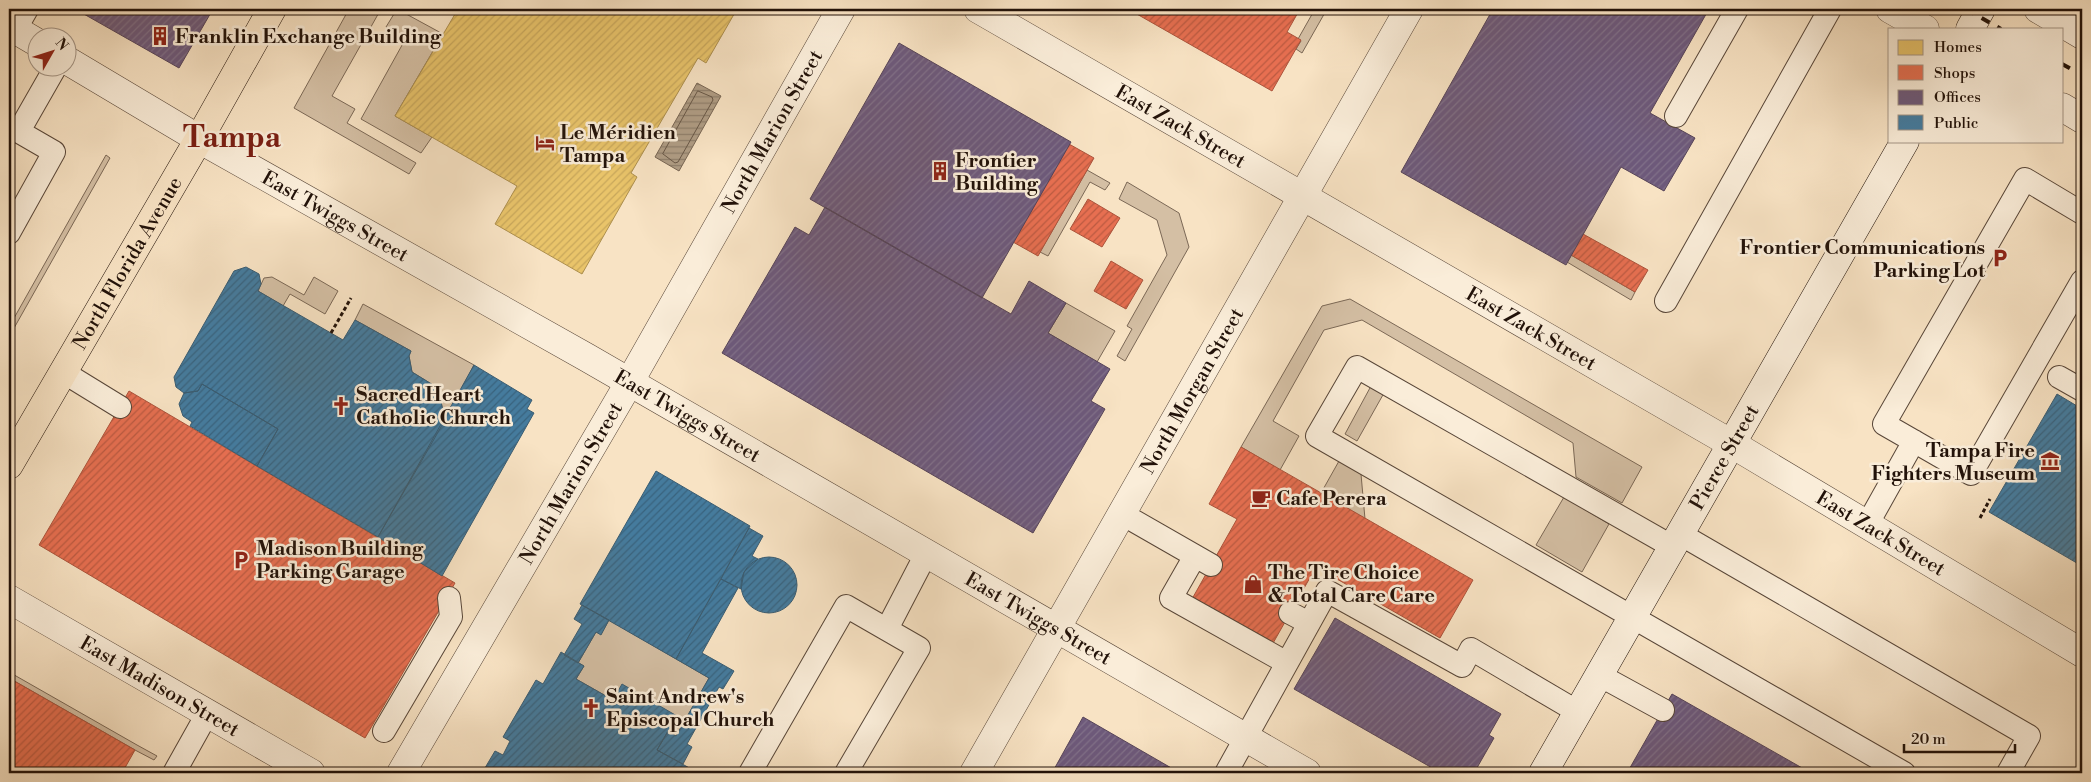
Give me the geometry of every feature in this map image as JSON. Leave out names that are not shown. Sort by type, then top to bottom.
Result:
[{"type":"main road","name":"North Florida Avenue","points":[[9,465],[199,139],[272,9]]},
{"type":"street","name":"North Marion Street","points":[[401,773],[629,383],[841,9]]},
{"type":"street","name":"East Zack Street","points":[[978,9],[1732,444],[2082,653]]},
{"type":"street","name":"North Morgan Street","points":[[974,773],[1304,197],[1409,9]]},
{"type":"street","points":[[1890,9],[1923,28]]},
{"type":"street","points":[[1971,28],[1981,9]]},
{"type":"street","points":[[2038,9],[2082,35]]},
{"type":"street","name":"East Twiggs Street","points":[[78,67],[199,139],[629,383],[1306,773]]},
{"type":"street","points":[[2064,109],[2082,119]]},
{"type":"street","name":"Pierce Street","points":[[1543,773],[1904,142]]},
{"type":"street","name":"East Madison Street","points":[[9,599],[311,773]]},
{"type":"lane","points":[[1676,116],[1737,9]]},
{"type":"lane","points":[[1666,301],[1830,9]]},
{"type":"lane","points":[[9,233],[54,152],[14,128],[48,78]]},
{"type":"lane","points":[[2082,213],[2025,179],[1884,424],[1971,474],[2075,311],[2082,282]]},
{"type":"lane","points":[[1904,773],[1318,436],[1357,367],[2029,736],[2008,773]]},
{"type":"lane","points":[[63,372],[120,407]]},
{"type":"lane","points":[[2060,377],[2082,390]]},
{"type":"lane","points":[[1867,526],[1914,441]]},
{"type":"lane","points":[[1122,514],[1203,560],[1171,598],[1287,663]]},
{"type":"lane","points":[[887,629],[926,554]]},
{"type":"lane","points":[[1226,773],[1287,663],[1300,618],[1327,591],[1462,666],[1471,649],[1578,712]]},
{"type":"lane","points":[[384,732],[451,618],[449,598]]},
{"type":"lane","points":[[750,773],[846,606],[919,648],[846,773]]},
{"type":"lane","points":[[1599,676],[1662,710]]},
{"type":"lane","points":[[174,773],[207,714]]},
{"type":"path","points":[[331,333],[351,298]]},
{"type":"shaded area","points":[[349,9],[381,9],[332,96],[355,109],[347,123],[416,163],[409,174],[294,108]]},
{"type":"shaded area","points":[[397,9],[443,34],[395,116],[432,137],[421,153],[361,119],[406,38],[386,27]]},
{"type":"shaded area","points":[[1315,9],[1327,9],[1302,53],[1296,49],[1301,41],[1298,39]]},
{"type":"shaded area","points":[[106,155],[110,158],[9,337],[9,327]]},
{"type":"shaded area","points":[[1087,170],[1110,183],[1105,190],[1090,182],[1048,256],[1040,252]]},
{"type":"shaded area","points":[[1127,182],[1179,213],[1189,247],[1125,361],[1117,356],[1132,329],[1127,326],[1167,255],[1157,220],[1119,199]]},
{"type":"shaded area","points":[[1571,255],[1635,292],[1631,300],[1567,262]]},
{"type":"shaded area","points":[[272,277],[304,295],[314,277],[338,291],[325,314],[290,294],[283,306],[258,291],[264,278]]},
{"type":"shaded area","points":[[1350,299],[1642,467],[1622,503],[1576,477],[1573,443],[1362,320],[1324,330],[1273,421],[1299,436],[1280,470],[1241,447],[1322,306]]},
{"type":"shaded area","points":[[1066,303],[1115,331],[1097,362],[1048,333]]},
{"type":"shaded area","points":[[363,304],[474,365],[445,420],[438,388],[412,372],[409,356],[411,351],[355,320]]},
{"type":"shaded area","points":[[1371,386],[1384,393],[1357,441],[1345,434]]},
{"type":"shaded area","points":[[1339,461],[1361,474],[1365,519],[1321,493]]},
{"type":"shaded area","points":[[1564,497],[1609,524],[1582,572],[1536,545]]},
{"type":"shaded area","points":[[609,620],[709,678],[676,736],[668,731],[677,716],[613,700],[576,679],[584,666],[578,663],[596,632],[601,634]]},
{"type":"shaded area","points":[[9,672],[157,756],[154,760],[135,750],[9,678]]},
{"type":"water","points":[[697,83],[721,96],[679,171],[655,157]]},
{"type":"building: Homes","name":"Le Méridien Tampa","points":[[458,9],[737,9],[706,63],[698,58],[631,173],[637,177],[582,274],[495,224],[517,186],[395,116]]},
{"type":"building: Shops","points":[[1128,9],[1300,9],[1287,32],[1301,40],[1272,91]]},
{"type":"building: Shops","points":[[1069,144],[1094,158],[1038,256],[1013,242]]},
{"type":"building: Shops","points":[[1088,199],[1120,218],[1102,247],[1070,229]]},
{"type":"building: Shops","points":[[1583,234],[1648,270],[1635,292],[1571,255]]},
{"type":"building: Shops","points":[[1111,261],[1143,280],[1126,309],[1094,291]]},
{"type":"building: Shops","name":"Madison Building Parking Garage","points":[[129,391],[455,583],[365,738],[39,545]]},
{"type":"building: Shops","points":[[1241,447],[1473,580],[1440,638],[1316,567],[1272,645],[1192,599],[1237,519],[1209,504]]},
{"type":"building: Shops","points":[[9,678],[135,750],[122,773],[9,773]]},
{"type":"building: Offices","name":"Franklin Exchange Building","points":[[75,9],[213,9],[179,68]]},
{"type":"building: Offices","points":[[1493,9],[1709,9],[1650,113],[1695,138],[1664,191],[1621,167],[1566,265],[1401,172]]},
{"type":"building: Offices","name":"Frontier Building","points":[[899,43],[1071,142],[982,298],[810,199]]},
{"type":"building: Offices","points":[[825,207],[1011,314],[1029,281],[1066,303],[1048,333],[1110,369],[1091,401],[1105,409],[1033,533],[722,353],[795,227],[809,235]]},
{"type":"building: Offices","points":[[1335,618],[1501,714],[1489,735],[1494,738],[1474,773],[1441,773],[1294,689]]},
{"type":"building: Offices","points":[[1672,694],[1811,773],[1627,773]]},
{"type":"building: Offices","points":[[1083,717],[1180,773],[1052,773]]},
{"type":"building: Public","name":"Sacred Heart Catholic Church","points":[[246,267],[259,274],[261,284],[258,291],[343,340],[355,320],[411,351],[409,356],[412,372],[438,388],[445,420],[378,537],[257,466],[278,429],[202,384],[198,391],[184,393],[176,387],[174,377],[234,271]]},
{"type":"building: Public","points":[[474,365],[532,400],[527,409],[534,413],[442,576],[378,537]]},
{"type":"building: Public","points":[[202,384],[278,429],[257,466],[190,426],[192,422],[183,416],[179,404],[184,393],[198,391]]},
{"type":"building: Public","name":"Tampa Fire Fighters Museum","points":[[2057,394],[2082,409],[2082,566],[1989,512]]},
{"type":"building: Public","points":[[656,471],[750,526],[676,659],[580,604]]},
{"type":"building: Public","points":[[749,528],[763,536],[752,556],[758,559],[744,572],[741,589],[721,579]]},
{"type":"building: Public","points":[[764,557],[774,557],[789,565],[795,574],[797,585],[795,596],[789,605],[774,613],[764,613],[753,608],[746,601],[741,590],[741,580],[746,569],[753,562]]},
{"type":"building: Public","points":[[721,579],[738,588],[702,653],[734,671],[723,689],[719,687],[687,744],[692,747],[683,764],[657,750],[668,731],[676,736],[709,678],[676,659]]},
{"type":"building: Public","points":[[582,605],[609,620],[601,635],[596,632],[578,663],[564,655],[582,624],[574,619]]},
{"type":"building: Public","name":"Saint Andrew's Episcopal Church","points":[[561,652],[584,666],[576,679],[613,700],[622,684],[677,716],[657,750],[693,770],[691,773],[482,773],[495,751],[503,755],[510,741],[503,737],[536,680],[543,684]]},
{"type":"railway","points":[[1966,9],[1999,28]]},
{"type":"railway","points":[[2064,65],[2082,75]]},
{"type":"place","name":"Franklin Exchange Building","points":[[160,36]]},
{"type":"place","name":"Le Méridien Tampa","points":[[545,143]]},
{"type":"place","name":"Frontier Building","points":[[940,171]]},
{"type":"place","name":"Frontier Communications Parking Lot","points":[[2000,258]]},
{"type":"place","name":"Sacred Heart Catholic Church","points":[[341,406]]},
{"type":"place","name":"Tampa Fire Fighters Museum","points":[[2050,461]]},
{"type":"place","name":"Cafe Perera","points":[[1261,498]]},
{"type":"place","name":"Madison Building Parking Garage","points":[[241,560]]},
{"type":"place","name":"The Tire Choice & Total Care Care","points":[[1253,584]]},
{"type":"place","name":"Saint Andrew's Episcopal Church","points":[[591,708]]},
{"type":"district","name":"Tampa","points":[[232,137]]}]
